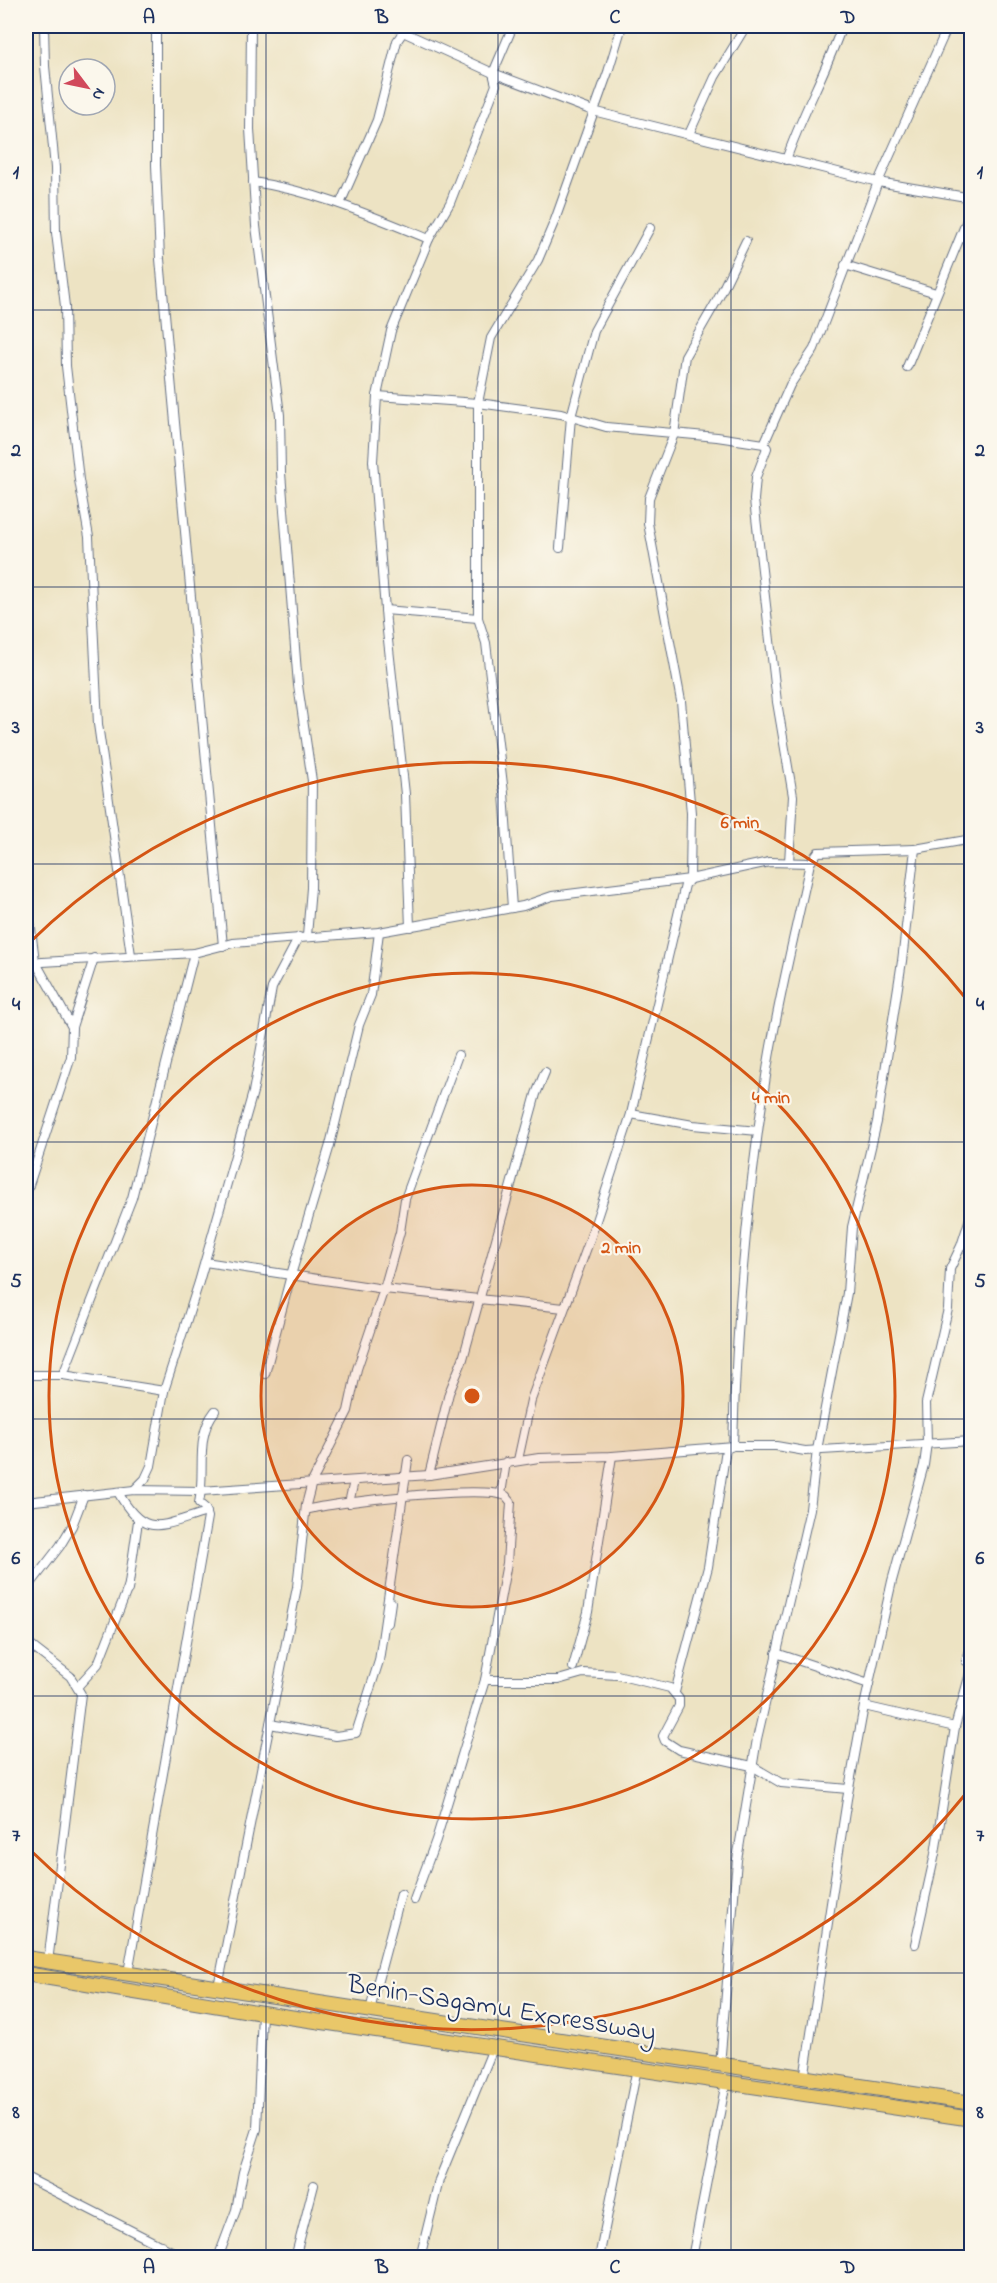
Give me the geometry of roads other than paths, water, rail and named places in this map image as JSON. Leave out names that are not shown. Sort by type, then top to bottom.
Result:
[{"type":"highway","name":"Benin-Sagamu Expressway","points":[[26,1958],[972,2103]]},
{"type":"highway","points":[[26,1974],[262,2013],[972,2119]]},
{"type":"street","points":[[45,26],[45,66],[55,168],[56,233],[65,306],[66,366],[79,480],[89,537],[98,724],[131,955]]},
{"type":"street","points":[[156,26],[156,165],[160,260],[223,946]]},
{"type":"street","points":[[134,1490],[144,1479],[151,1466],[164,1391],[205,1262],[254,1092],[272,988],[303,936],[311,888],[312,781],[298,685],[281,484],[280,415],[263,291],[253,182],[251,26]]},
{"type":"street","points":[[410,927],[405,794],[385,610],[373,461],[377,396],[391,331],[429,239],[450,203],[496,85],[494,73],[513,26]]},
{"type":"street","points":[[512,908],[504,793],[486,643],[478,618],[478,403],[490,338],[538,260],[622,26]]},
{"type":"street","points":[[689,134],[715,77],[746,26]]},
{"type":"street","points":[[786,160],[800,120],[826,72],[842,26]]},
{"type":"street","points":[[764,444],[790,385],[814,349],[878,182],[948,26]]},
{"type":"street","points":[[340,204],[377,120],[397,41],[403,32],[494,73],[593,111],[878,182],[972,198]]},
{"type":"street","points":[[253,182],[340,204],[429,239]]},
{"type":"street","points":[[907,367],[972,208]]},
{"type":"street","points":[[560,548],[571,417],[594,331],[650,228]]},
{"type":"street","points":[[518,1460],[531,1400],[631,1114],[685,885],[690,879],[691,813],[681,701],[648,523],[649,498],[674,434],[685,356],[719,297],[746,241]]},
{"type":"street","points":[[845,265],[936,293]]},
{"type":"street","points":[[377,396],[478,403],[571,417],[606,427],[717,437],[764,444]]},
{"type":"street","points":[[764,444],[767,448],[756,477],[754,500],[777,702],[793,796],[789,862]]},
{"type":"street","points":[[385,610],[478,618]]},
{"type":"street","points":[[733,1446],[739,1298],[758,1131],[780,998],[810,862],[818,852],[915,849],[972,839]]},
{"type":"street","points":[[720,2066],[737,1860],[752,1766],[810,1509],[818,1450],[847,1293],[852,1227],[877,1122],[902,961],[915,849]]},
{"type":"street","points":[[26,963],[194,953],[223,946],[303,936],[379,932],[512,908],[552,896],[690,879],[770,862],[810,862]]},
{"type":"street","points":[[26,890],[35,961],[72,1027]]},
{"type":"street","points":[[266,1374],[291,1275],[330,1145],[359,1025],[373,987],[379,932]]},
{"type":"street","points":[[63,1375],[132,1198],[194,953]]},
{"type":"street","points":[[26,1194],[71,1057],[72,1027],[94,958]]},
{"type":"street","points":[[218,1987],[297,1587],[306,1510],[312,1482],[348,1411],[357,1369],[384,1289],[400,1232],[405,1199],[458,1055]]},
{"type":"street","points":[[429,1475],[448,1393],[463,1359],[536,1094],[545,1072]]},
{"type":"street","points":[[631,1114],[681,1123],[758,1131]]},
{"type":"street","points":[[804,2079],[848,1789],[864,1706],[892,1581],[918,1494],[927,1443],[926,1403],[948,1309],[950,1269],[961,1246],[972,1212]]},
{"type":"street","points":[[205,1262],[384,1289],[564,1308]]},
{"type":"street","points":[[26,1375],[63,1375],[164,1391]]},
{"type":"street","points":[[196,1515],[201,1491],[204,1426],[215,1411]]},
{"type":"street","points":[[26,1502],[134,1490],[201,1491],[404,1477],[518,1460],[612,1456],[733,1446],[776,1446],[796,1450],[818,1450],[972,1441]]},
{"type":"street","points":[[675,1692],[708,1567],[726,1449],[733,1446]]},
{"type":"street","points":[[573,1667],[588,1612],[612,1456]]},
{"type":"street","points":[[403,1498],[408,1460]]},
{"type":"street","points":[[388,1623],[408,1460]]},
{"type":"street","points":[[270,1724],[336,1736],[356,1733],[379,1661],[408,1460]]},
{"type":"street","points":[[501,1494],[506,1462]]},
{"type":"street","points":[[403,1498],[404,1477]]},
{"type":"street","points":[[349,1503],[354,1480]]},
{"type":"street","points":[[306,1510],[330,1504],[473,1491],[501,1494],[511,1502],[507,1563],[485,1680],[436,1840],[414,1900]]},
{"type":"street","points":[[118,1492],[130,1514],[138,1521],[156,1526],[207,1512]]},
{"type":"street","points":[[26,1590],[60,1546],[72,1526],[84,1495]]},
{"type":"street","points":[[199,1503],[207,1512]]},
{"type":"street","points":[[128,1973],[187,1645],[207,1512]]},
{"type":"street","points":[[126,1607],[138,1521]]},
{"type":"street","points":[[78,1686],[98,1664],[129,1585]]},
{"type":"street","points":[[26,1642],[78,1686],[82,1704],[69,1785],[48,1962]]},
{"type":"street","points":[[915,1944],[934,1854],[954,1727],[972,1645]]},
{"type":"street","points":[[776,1653],[869,1684]]},
{"type":"street","points":[[485,1680],[558,1680],[582,1673],[593,1673],[616,1675],[670,1688],[679,1699],[679,1706],[665,1731],[665,1741],[679,1750],[752,1766],[781,1783],[848,1789]]},
{"type":"street","points":[[864,1706],[954,1727]]},
{"type":"street","points":[[370,2010],[401,1894]]},
{"type":"street","points":[[218,2258],[236,2210],[243,2172],[257,2128],[262,2013]]},
{"type":"street","points":[[420,2258],[439,2180],[494,2046]]},
{"type":"street","points":[[599,2258],[637,2068]]},
{"type":"street","points":[[692,2258],[726,2082]]},
{"type":"street","points":[[26,2177],[185,2258]]},
{"type":"street","points":[[296,2258],[314,2186]]},
{"type":"street","points":[[155,2258],[161,2246]]}]
